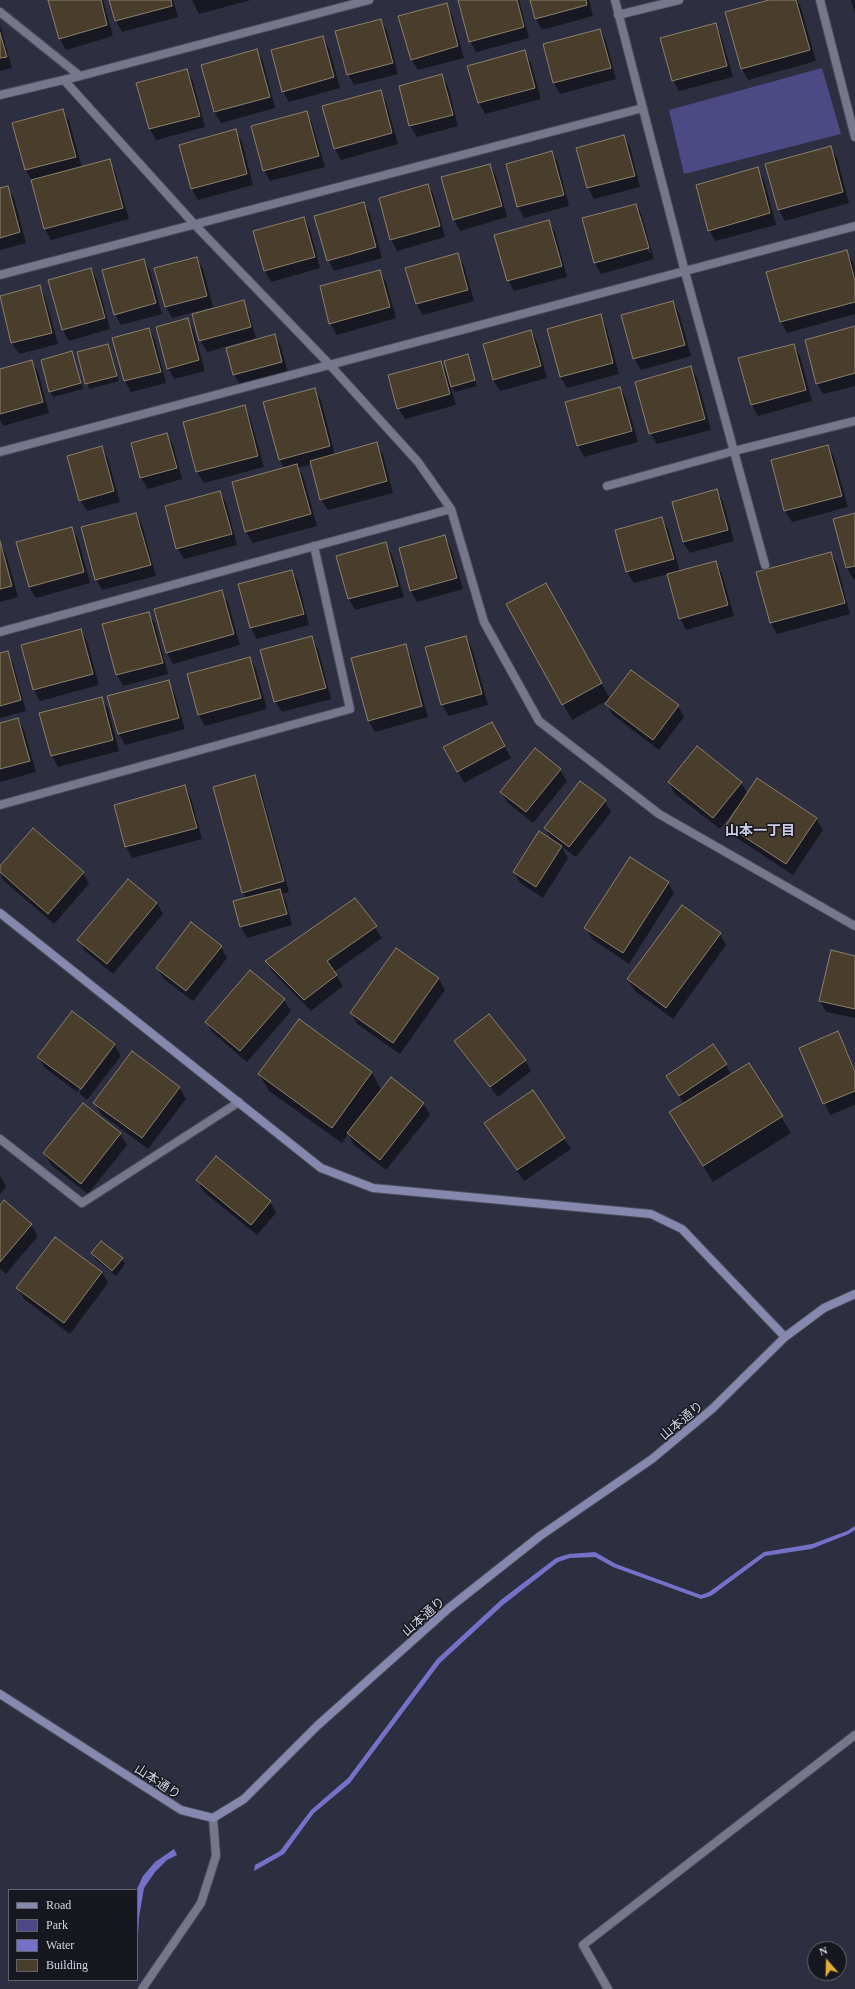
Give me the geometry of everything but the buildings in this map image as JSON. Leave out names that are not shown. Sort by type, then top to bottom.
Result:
[{"type":"street","points":[[0,95],[80,76],[369,0]]},
{"type":"street","points":[[615,0],[685,272],[766,565]]},
{"type":"street","points":[[618,15],[679,0]]},
{"type":"street","points":[[820,0],[855,137]]},
{"type":"street","points":[[0,12],[80,76]]},
{"type":"street","points":[[64,80],[196,225],[329,364],[418,462],[451,509],[484,622],[539,720],[659,814],[855,926]]},
{"type":"street","points":[[0,275],[643,108]]},
{"type":"street","points":[[0,452],[855,226]]},
{"type":"street","points":[[607,486],[734,451],[855,421]]},
{"type":"street","points":[[0,632],[451,509]]},
{"type":"street","points":[[0,804],[350,710],[314,546]]},
{"type":"street","points":[[0,913],[322,1168],[373,1188],[651,1214],[682,1229],[785,1337]]},
{"type":"street","points":[[0,1139],[82,1203],[239,1102]]},
{"type":"street","name":"山本通り","points":[[0,1694],[181,1810],[213,1818],[244,1800],[317,1726],[449,1608],[540,1536],[652,1459],[712,1410],[785,1337],[824,1308],[855,1294]]},
{"type":"street","points":[[608,1989],[582,1946],[855,1735]]},
{"type":"street","points":[[142,1989],[201,1903],[216,1856],[213,1818]]},
{"type":"green space","points":[[822,68],[841,134],[684,174],[669,110]]},
{"type":"water","points":[[855,1526],[855,1530],[849,1534],[811,1549],[765,1556],[711,1596],[701,1599],[613,1567],[595,1557],[570,1558],[558,1562],[503,1605],[440,1663],[350,1783],[314,1813],[284,1854],[254,1871],[255,1865],[280,1851],[311,1810],[348,1778],[437,1659],[502,1599],[556,1558],[569,1554],[595,1552],[616,1564],[701,1595],[709,1592],[764,1552],[812,1544],[847,1531]]},
{"type":"water","points":[[174,1849],[177,1855],[167,1860],[155,1872],[144,1888],[139,1917],[138,1936],[137,1889],[143,1876],[155,1862]]},
{"type":"district","name":"山本一丁目","points":[[760,830]]}]
